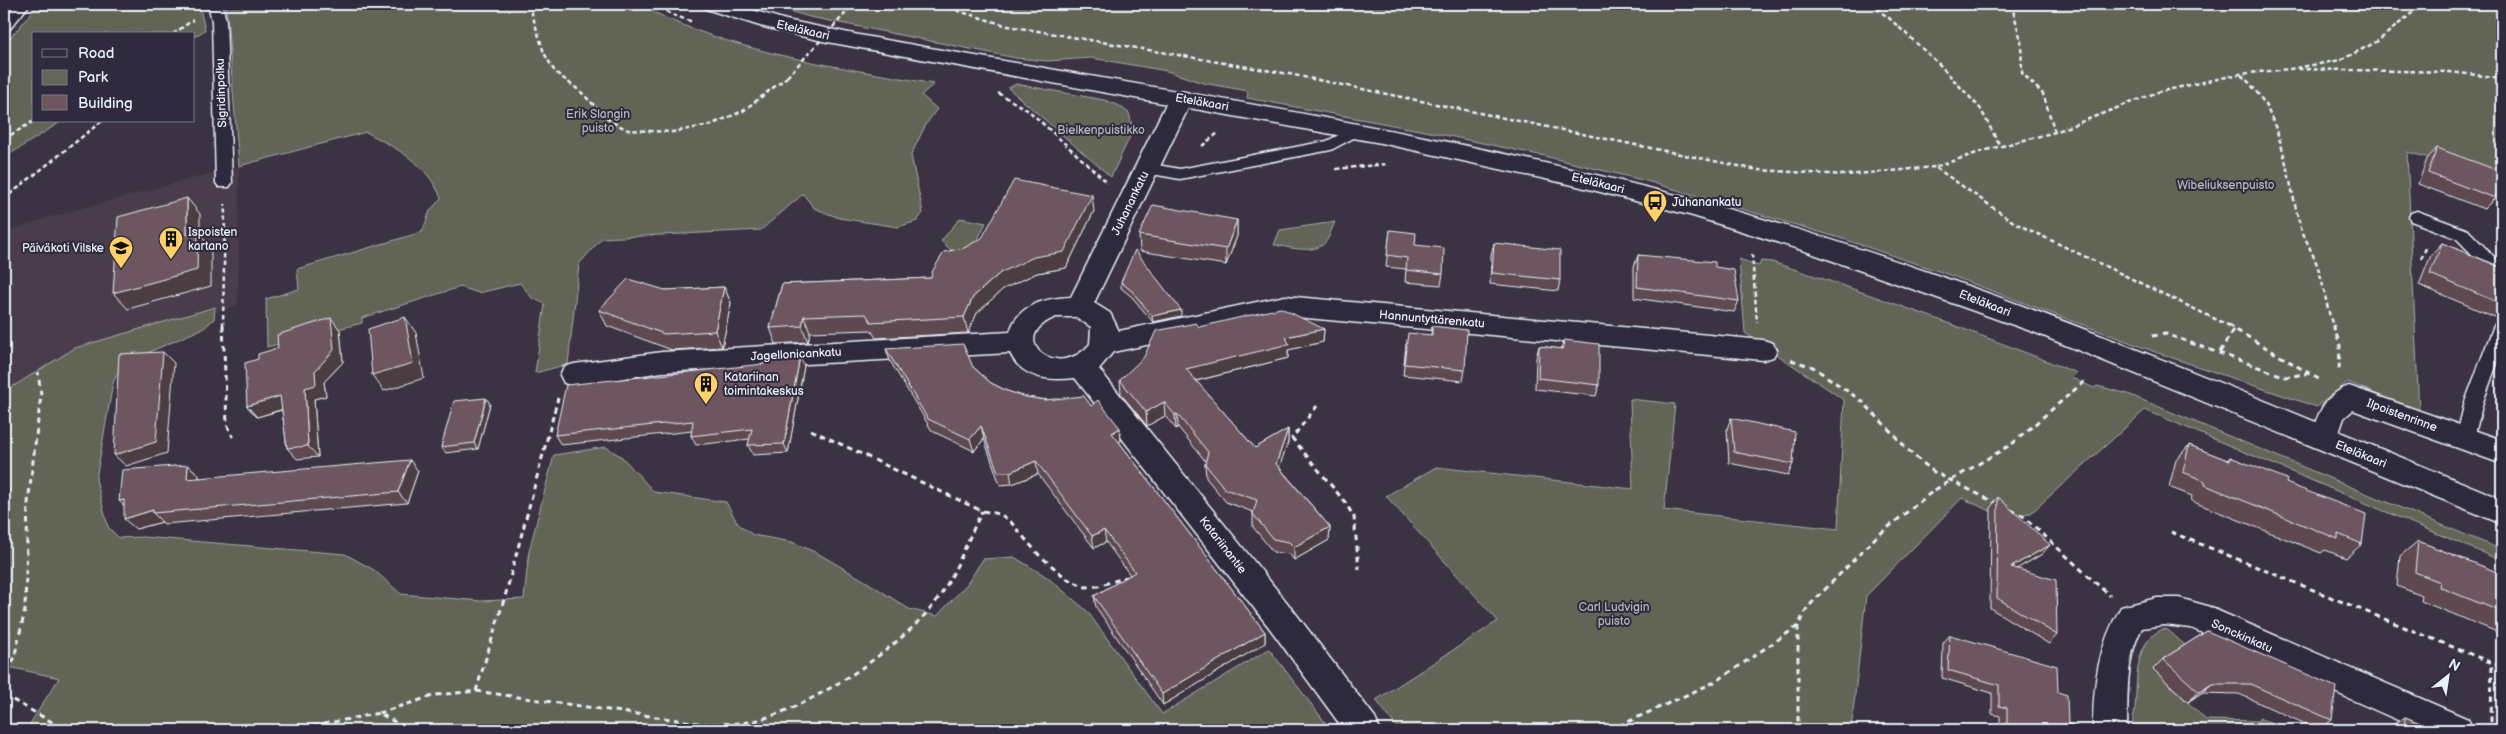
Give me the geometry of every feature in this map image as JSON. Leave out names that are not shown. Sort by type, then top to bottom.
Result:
[{"type":"street","name":"Eteläkaari","points":[[714,4],[758,20],[940,58],[1358,130],[1578,178],[1735,220],[1836,251],[1992,306],[2502,512]]},
{"type":"street","name":"Juhanankatu","points":[[1079,307],[1181,98]]},
{"type":"street","name":"Hannuntyttärenkatu","points":[[1104,344],[1285,306],[1763,350]]},
{"type":"street","points":[[1056,307],[1079,307],[1090,311],[1100,320],[1106,334],[1104,344],[1099,353],[1081,366],[1067,370],[1053,370],[1040,367],[1029,361],[1022,352],[1020,342],[1026,324],[1039,313],[1056,307]]},
{"type":"street","name":"Jagellonicankatu","points":[[574,375],[662,362],[1020,342]]},
{"type":"street","name":"Katariinantie","points":[[1081,366],[1282,620],[1362,727]]},
{"type":"street","name":"Ilpoistenrinne","points":[[2340,392],[2502,452]]},
{"type":"street","points":[[2324,439],[2340,392]]},
{"type":"street","name":"Sonckinkatu","points":[[2132,617],[2161,610],[2177,610],[2196,616],[2456,730]]},
{"type":"street","points":[[2110,730],[2116,650],[2122,631],[2132,617]]},
{"type":"lane","points":[[4,27],[23,4]]},
{"type":"lane","name":"Sigridinpolku","points":[[215,4],[219,21],[224,183]]},
{"type":"lane","points":[[1141,179],[1180,174],[1331,145],[1358,130]]},
{"type":"lane","points":[[2417,217],[2462,234],[2502,275]]},
{"type":"lane","points":[[2465,438],[2474,402],[2502,328]]},
{"type":"path","points":[[530,4],[544,55],[553,70],[583,94],[614,125],[627,130],[646,133],[677,134],[712,126],[767,96],[854,4]]},
{"type":"path","points":[[935,4],[1008,26],[1289,74],[1758,170],[1846,175],[1935,167],[2000,146],[2055,132],[2158,92],[2240,74],[2290,69],[2341,60],[2378,41],[2418,8],[2427,4]]},
{"type":"path","points":[[1870,4],[1889,18],[1939,64],[1980,108],[2000,146]]},
{"type":"path","points":[[2014,4],[2013,10],[2021,41],[2022,73],[2044,94],[2055,132]]},
{"type":"path","points":[[2290,69],[2450,72],[2502,78]]},
{"type":"path","points":[[2240,74],[2254,86],[2267,105],[2279,141],[2300,224],[2320,274],[2328,312],[2340,346],[2340,392]]},
{"type":"path","points":[[995,92],[1010,98],[1033,113],[1107,183],[1141,179]]},
{"type":"path","points":[[4,140],[32,122]]},
{"type":"path","points":[[4,199],[101,122]]},
{"type":"path","points":[[1327,171],[1377,164],[1395,165]]},
{"type":"path","points":[[1935,167],[2015,223],[2234,328],[2340,392]]},
{"type":"path","points":[[226,228],[222,306],[227,424],[233,436]]},
{"type":"path","points":[[1760,253],[1752,250],[1758,332],[1763,350],[1813,367],[1877,415],[1913,455],[1951,481],[2023,516],[2132,617]]},
{"type":"path","points":[[2220,352],[2234,328]]},
{"type":"path","points":[[2149,336],[2166,334],[2286,377],[2311,373]]},
{"type":"path","points":[[4,681],[14,659],[25,610],[28,503],[41,395],[38,372]]},
{"type":"path","points":[[476,691],[506,593],[559,396],[574,375]]},
{"type":"path","points":[[1798,730],[1798,626],[1807,608],[1875,538],[1933,491],[2012,444],[2087,379]]},
{"type":"path","points":[[1317,406],[1292,438],[1345,502],[1354,517],[1359,569]]},
{"type":"path","points":[[811,430],[982,512],[1000,514],[1010,522],[1038,554],[1067,579],[1078,584],[1086,587],[1098,586],[1133,576]]},
{"type":"path","points":[[294,730],[379,713],[436,695],[476,691],[706,724],[742,723],[789,710],[816,696],[914,627],[939,597],[982,512]]},
{"type":"path","points":[[2171,532],[2502,667]]},
{"type":"path","points":[[1610,730],[1717,681],[1798,626]]},
{"type":"path","points":[[2490,723],[2492,663]]},
{"type":"path","points":[[4,695],[66,730]]},
{"type":"path","points":[[379,713],[409,730]]},
{"type":"shaded area","name":"Päiväkoti Vilske","points":[[239,166],[238,305],[92,351],[4,400],[4,233],[47,218]]},
{"type":"green space","points":[[39,4],[199,4],[205,30],[195,36],[195,32],[32,32],[32,122],[60,122],[4,158],[4,45]]},
{"type":"green space","name":"Erik Slangin puisto","points":[[226,4],[638,4],[672,21],[708,35],[745,46],[821,64],[934,84],[921,95],[937,109],[926,124],[911,155],[923,213],[917,221],[898,227],[839,218],[814,208],[803,194],[761,230],[602,238],[579,264],[568,364],[535,373],[545,304],[532,298],[520,283],[479,293],[460,287],[362,318],[362,323],[267,347],[266,299],[299,289],[297,269],[422,232],[430,211],[441,198],[428,176],[410,158],[366,132],[239,166]]},
{"type":"green space","name":"Wibeliuksenpuisto","points":[[764,4],[2502,4],[2502,177],[2407,152],[2419,412],[2348,382],[2317,407],[2158,353],[1944,273],[1843,239],[1650,182],[1544,156],[1430,132],[1247,98],[1248,91],[1203,83],[1167,71],[1092,58],[1047,61],[1016,58],[810,17]]},
{"type":"green space","name":"Bielkenpuistikko","points":[[1016,84],[1104,100],[1118,105],[1129,113],[1133,130],[1111,177],[1008,88]]},
{"type":"green space","points":[[960,218],[986,223],[971,253],[951,250],[941,241]]},
{"type":"green space","points":[[1335,222],[1327,240],[1317,248],[1295,249],[1274,245],[1280,230]]},
{"type":"green space","name":"Carl Ludvigin puisto","points":[[1739,259],[1759,266],[1761,261],[1772,262],[1811,275],[1926,315],[2077,373],[2072,378],[2094,388],[2097,386],[2128,394],[2502,550],[2502,561],[2145,410],[2031,513],[2001,516],[1962,498],[1866,596],[1851,730],[1399,730],[1376,700],[1498,621],[1386,496],[1436,467],[1633,489],[1630,399],[1675,404],[1664,510],[1838,529],[1844,400],[1745,333]]},
{"type":"green space","points":[[215,307],[214,319],[204,328],[122,364],[113,383],[96,479],[108,527],[119,538],[143,537],[345,554],[374,570],[401,594],[481,601],[524,599],[529,551],[554,455],[606,447],[622,457],[654,492],[726,502],[738,524],[753,535],[792,542],[817,553],[909,609],[937,616],[967,584],[983,559],[1014,557],[1047,577],[1087,611],[1162,714],[1269,649],[1331,730],[26,730],[59,678],[4,666],[4,392],[75,348]]},
{"type":"green space","points":[[2163,629],[2168,630],[2187,647],[2153,669],[2206,720],[2259,721],[2259,718],[2285,730],[2133,730],[2132,724],[2139,662],[2146,643],[2153,635]]},
{"type":"building","points":[[2437,148],[2502,172],[2495,198],[2428,173]]},
{"type":"building","points":[[1014,180],[1092,195],[1064,252],[1034,257],[1000,273],[973,297],[964,317],[871,322],[866,314],[804,316],[802,326],[770,328],[782,284],[931,278],[932,272],[944,252],[964,248],[982,238]]},
{"type":"building","name":"Ispoisten kartano","points":[[187,198],[187,235],[198,232],[197,270],[113,293],[118,217]]},
{"type":"building","points":[[1153,205],[1237,220],[1226,249],[1139,235]]},
{"type":"building","points":[[1390,230],[1416,233],[1415,245],[1444,248],[1443,274],[1406,270],[1407,258],[1387,255]]},
{"type":"building","points":[[1494,243],[1560,250],[1560,280],[1492,273]]},
{"type":"building","points":[[2442,243],[2500,267],[2502,265],[2502,304],[2430,274]]},
{"type":"building","points":[[1135,250],[1181,310],[1152,316],[1132,291],[1121,282]]},
{"type":"building","points":[[1638,255],[1715,262],[1715,267],[1734,270],[1739,301],[1637,287]]},
{"type":"building","points":[[628,279],[665,290],[724,287],[715,331],[664,334],[599,310]]},
{"type":"building","points":[[1281,308],[1324,329],[1286,337],[1289,344],[1186,369],[1255,448],[1288,429],[1276,464],[1330,527],[1294,547],[1289,542],[1273,539],[1253,514],[1257,500],[1225,489],[1205,464],[1208,452],[1177,414],[1175,415],[1164,402],[1146,412],[1120,380],[1144,357],[1156,331],[1196,323],[1199,327]]},
{"type":"building","points":[[405,317],[413,363],[372,375],[368,329]]},
{"type":"building","points":[[331,318],[334,350],[315,371],[316,385],[305,388],[308,446],[287,448],[280,396],[247,406],[245,363],[258,359],[258,354],[278,348],[277,335]]},
{"type":"building","points":[[1432,326],[1467,330],[1465,370],[1404,364],[1408,333],[1432,335]]},
{"type":"building","points":[[1564,340],[1599,344],[1599,385],[1538,378],[1539,346],[1563,349]]},
{"type":"building","points":[[963,344],[973,367],[991,383],[1007,391],[1045,400],[1084,396],[1091,406],[1098,400],[1120,428],[1112,433],[1265,632],[1162,694],[1094,596],[1135,572],[1104,530],[1092,536],[1036,461],[1010,472],[998,472],[981,426],[970,439],[928,419],[886,349]]},
{"type":"building","points":[[163,352],[156,442],[114,455],[119,354]]},
{"type":"building","points":[[800,356],[784,444],[748,445],[752,429],[691,436],[693,421],[555,435],[566,385],[764,364],[766,358]]},
{"type":"building","points":[[486,398],[474,443],[441,447],[454,401]]},
{"type":"building","points":[[1731,418],[1795,432],[1793,464],[1734,452]]},
{"type":"building","points":[[2189,445],[2230,461],[2230,457],[2287,479],[2286,483],[2366,514],[2362,544],[2338,534],[2338,539],[2205,485],[2205,481],[2183,472]]},
{"type":"building","points":[[410,460],[398,492],[153,513],[153,510],[124,519],[124,500],[119,501],[122,470],[188,465],[187,479]]},
{"type":"building","points":[[1998,497],[2050,545],[2011,567],[2056,580],[2057,635],[1997,598]]},
{"type":"building","points":[[2418,541],[2502,574],[2502,612],[2439,587],[2440,582],[2415,572]]},
{"type":"building","points":[[2207,631],[2336,687],[2332,720],[2250,684],[2212,684],[2199,692],[2163,659]]},
{"type":"building","points":[[1950,635],[2057,666],[2058,692],[2067,695],[2068,724],[2077,726],[2077,730],[2007,730],[2007,708],[1999,706],[1999,685],[1948,670]]},
{"type":"building","points":[[2405,717],[2437,730],[2404,730]]},
{"type":"building","points":[[844,726],[851,730],[841,730]]},
{"type":"place","name":"Juhanankatu","points":[[1655,223]]},
{"type":"place","name":"Ispoisten kartano","points":[[171,260]]},
{"type":"place","name":"Päiväkoti Vilske","points":[[121,269]]},
{"type":"place","name":"Katariinan toimintakeskus","points":[[706,405]]}]
